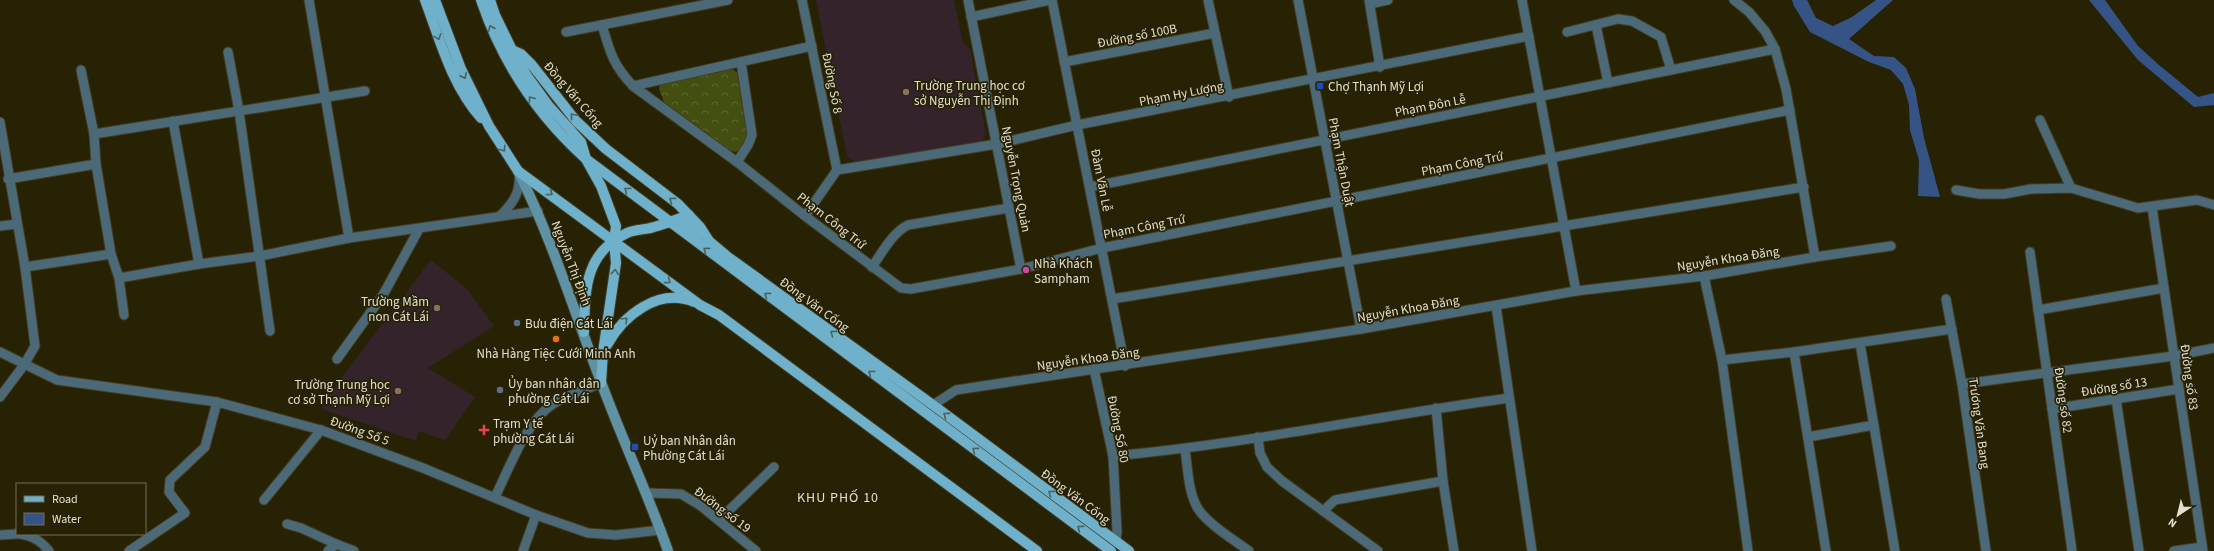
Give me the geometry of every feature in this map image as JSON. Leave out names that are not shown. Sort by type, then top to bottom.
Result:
[{"type":"main road","name":"Nguyễn Thị Định","points":[[425,0],[454,78],[470,106],[489,126]]},
{"type":"main road","name":"Nguyễn Thị Định","points":[[435,0],[458,63],[489,126],[518,171],[538,211],[584,332],[601,383],[647,493],[668,551]]},
{"type":"main road","points":[[481,0],[493,33],[548,105],[581,142],[586,158],[611,210],[616,226],[614,241],[616,263],[603,352],[601,383]]},
{"type":"main road","points":[[490,0],[508,52]]},
{"type":"main road","name":"Đồng Văn Cống","points":[[508,52],[520,54],[532,65],[576,121],[606,149],[678,204],[726,260],[1113,548],[1129,551]]},
{"type":"main road","name":"Đồng Văn Cống","points":[[586,158],[669,223],[726,260],[933,405],[1113,548]]},
{"type":"main road","points":[[518,171],[700,305],[719,315],[1017,540],[1037,551]]},
{"type":"main road","points":[[584,332],[584,292],[594,262],[614,241],[628,233],[669,223],[689,215]]},
{"type":"main road","points":[[669,223],[689,226],[709,241]]},
{"type":"main road","points":[[652,228],[688,236]]},
{"type":"main road","points":[[603,352],[621,324],[643,306],[671,299],[687,299],[700,305]]},
{"type":"main road","points":[[1017,540],[1026,551]]},
{"type":"street","points":[[309,0],[327,96],[349,238]]},
{"type":"street","points":[[566,32],[728,0]]},
{"type":"street","name":"Đường Số 8","points":[[802,0],[837,170]]},
{"type":"street","name":"Nguyễn Trọng Quản","points":[[968,0],[1022,269]]},
{"type":"street","points":[[971,17],[1051,0]]},
{"type":"street","name":"Đàm Văn Lễ","points":[[1051,0],[1090,187],[1124,366]]},
{"type":"street","points":[[1208,0],[1229,97]]},
{"type":"street","name":"Phạm Thận Duật","points":[[1298,0],[1361,330]]},
{"type":"street","points":[[1380,67],[1369,2],[1388,0]]},
{"type":"street","points":[[1522,0],[1576,291]]},
{"type":"street","points":[[1734,0],[1749,12],[1765,31],[1775,50],[1790,110],[1815,256]]},
{"type":"street","points":[[1567,32],[1618,19],[1632,20],[1661,37],[1671,70]]},
{"type":"street","name":"Phạm Công Trứ","points":[[602,25],[613,62],[633,86],[738,162],[872,267],[901,288],[911,289],[1022,269],[1102,248],[1790,110]]},
{"type":"street","points":[[1596,25],[1608,83]]},
{"type":"street","name":"Đường số 100B","points":[[1064,62],[1215,33]]},
{"type":"street","name":"Phạm Hy Lượng","points":[[837,170],[997,144],[1077,125],[1229,97],[1529,36]]},
{"type":"street","points":[[633,86],[812,46]]},
{"type":"street","name":"Phạm Đôn Lễ","points":[[1090,187],[1775,50]]},
{"type":"street","points":[[228,52],[239,111],[270,331]]},
{"type":"street","points":[[738,162],[752,135],[741,62]]},
{"type":"street","points":[[81,70],[94,134],[96,164],[111,254],[119,278],[124,315]]},
{"type":"street","points":[[94,134],[365,91]]},
{"type":"street","points":[[2040,120],[2071,188]]},
{"type":"street","points":[[0,122],[8,178],[25,267],[35,346],[24,365],[0,397]]},
{"type":"street","points":[[173,122],[199,264]]},
{"type":"street","points":[[8,178],[96,164]]},
{"type":"street","points":[[805,216],[837,170]]},
{"type":"street","points":[[500,216],[511,205],[518,192],[518,171]]},
{"type":"street","points":[[1112,299],[1804,187]]},
{"type":"street","points":[[1956,190],[1979,194],[1992,194],[2031,189],[2071,188],[2138,208],[2197,200],[2214,205]]},
{"type":"street","name":"Đường số 83","points":[[2152,207],[2203,549]]},
{"type":"street","points":[[872,267],[901,229],[908,226],[1009,208]]},
{"type":"street","points":[[119,278],[199,264],[260,256],[349,238],[538,211]]},
{"type":"street","points":[[0,226],[17,224]]},
{"type":"street","points":[[337,359],[382,295],[419,228]]},
{"type":"street","name":"Nguyễn Khoa Đăng","points":[[933,405],[956,390],[1361,330],[1576,291],[1704,276],[1815,256],[1891,246]]},
{"type":"street","name":"Đường số 82","points":[[2030,252],[2072,551]]},
{"type":"street","points":[[25,267],[111,254]]},
{"type":"street","points":[[1704,276],[1722,360],[1748,551]]},
{"type":"street","points":[[2038,310],[2164,288]]},
{"type":"street","name":"Trương Văn Bang","points":[[1946,299],[1962,384],[1986,551]]},
{"type":"street","points":[[1496,306],[1532,551]]},
{"type":"street","points":[[1722,360],[1794,352],[1952,329]]},
{"type":"street","points":[[1860,343],[1895,551]]},
{"type":"street","points":[[1962,384],[2047,374],[2174,356],[2214,348]]},
{"type":"street","name":"Đường Số 5","points":[[0,352],[56,380],[217,402],[321,430],[423,468],[536,515],[588,533],[616,535],[661,530]]},
{"type":"street","points":[[1794,352],[1826,551]]},
{"type":"street","name":"Đường Số 80","points":[[1094,369],[1113,456],[1117,530],[1113,548]]},
{"type":"street","points":[[495,497],[519,448],[539,416],[553,404],[601,383]]},
{"type":"street","name":"Đường số 13","points":[[2052,409],[2179,390]]},
{"type":"street","points":[[1113,456],[1185,450],[1436,408],[1509,398]]},
{"type":"street","points":[[2116,399],[2139,551]]},
{"type":"street","points":[[129,551],[185,513],[169,492],[170,480],[205,447],[217,402]]},
{"type":"street","points":[[1436,408],[1443,481],[1454,551]]},
{"type":"street","points":[[1808,437],[1874,425]]},
{"type":"street","points":[[264,500],[321,430]]},
{"type":"street","points":[[1258,437],[1260,453],[1267,467],[1323,511],[1378,551]]},
{"type":"street","points":[[1185,450],[1191,493],[1197,508],[1205,517],[1249,551]]},
{"type":"street","points":[[719,520],[774,467]]},
{"type":"street","points":[[1323,511],[1335,500],[1443,481]]},
{"type":"street","name":"Đường số 19","points":[[647,493],[681,494],[701,506],[756,551]]},
{"type":"street","points":[[523,551],[536,515]]},
{"type":"street","points":[[287,524],[301,528],[354,551]]},
{"type":"street","points":[[0,535],[16,534]]},
{"type":"street","points":[[26,535],[31,536],[42,542],[49,551]]},
{"type":"street","points":[[328,551],[336,544]]},
{"type":"street","points":[[2174,551],[2203,549]]},
{"type":"shaded area","name":"Trường Trung học cơ sở Nguyễn Thị Định","points":[[816,0],[954,0],[963,43],[970,49],[986,135],[980,143],[856,163],[847,156]]},
{"type":"shaded area","points":[[431,260],[467,289],[494,326],[428,368],[475,397],[445,440],[419,431],[416,441],[322,409],[324,401]]},
{"type":"green space","points":[[732,69],[741,75],[752,134],[744,148],[735,152],[729,150],[664,102],[659,89],[660,84],[666,82]]},
{"type":"water","points":[[1792,0],[1807,0],[1816,18],[1833,26],[1852,17],[1876,0],[1893,0],[1849,39],[1874,56],[1894,57],[1906,68],[1915,89],[1924,138],[1940,197],[1918,196],[1919,160],[1910,130],[1909,105],[1903,84],[1891,70],[1869,62],[1810,32]]},
{"type":"water","points":[[2089,0],[2105,0],[2138,46],[2198,97],[2214,93],[2214,105],[2194,107],[2138,60]]},
{"type":"place","name":"Chợ Thạnh Mỹ Lợi","points":[[1320,86]]},
{"type":"place","name":"Trường Trung học cơ sở Nguyễn Thị Định","points":[[906,92]]},
{"type":"place","name":"Nhà Khách Sampham","points":[[1026,270]]},
{"type":"place","name":"Trường Mầm non Cát Lái","points":[[437,308]]},
{"type":"place","name":"Bưu điện Cát Lái","points":[[517,323]]},
{"type":"place","name":"Nhà Hàng Tiệc Cưới Minh Anh","points":[[556,339]]},
{"type":"place","name":"Ủy ban nhân dân phường Cát Lái","points":[[500,390]]},
{"type":"place","name":"Trường Trung học cơ sở Thạnh Mỹ Lợi","points":[[398,391]]},
{"type":"place","name":"Trạm Y tế phường Cát Lái","points":[[484,430]]},
{"type":"place","name":"Uỷ ban Nhân dân Phường Cát Lái","points":[[635,447]]},
{"type":"district","name":"KHU PHỐ 10","points":[[838,497]]}]
